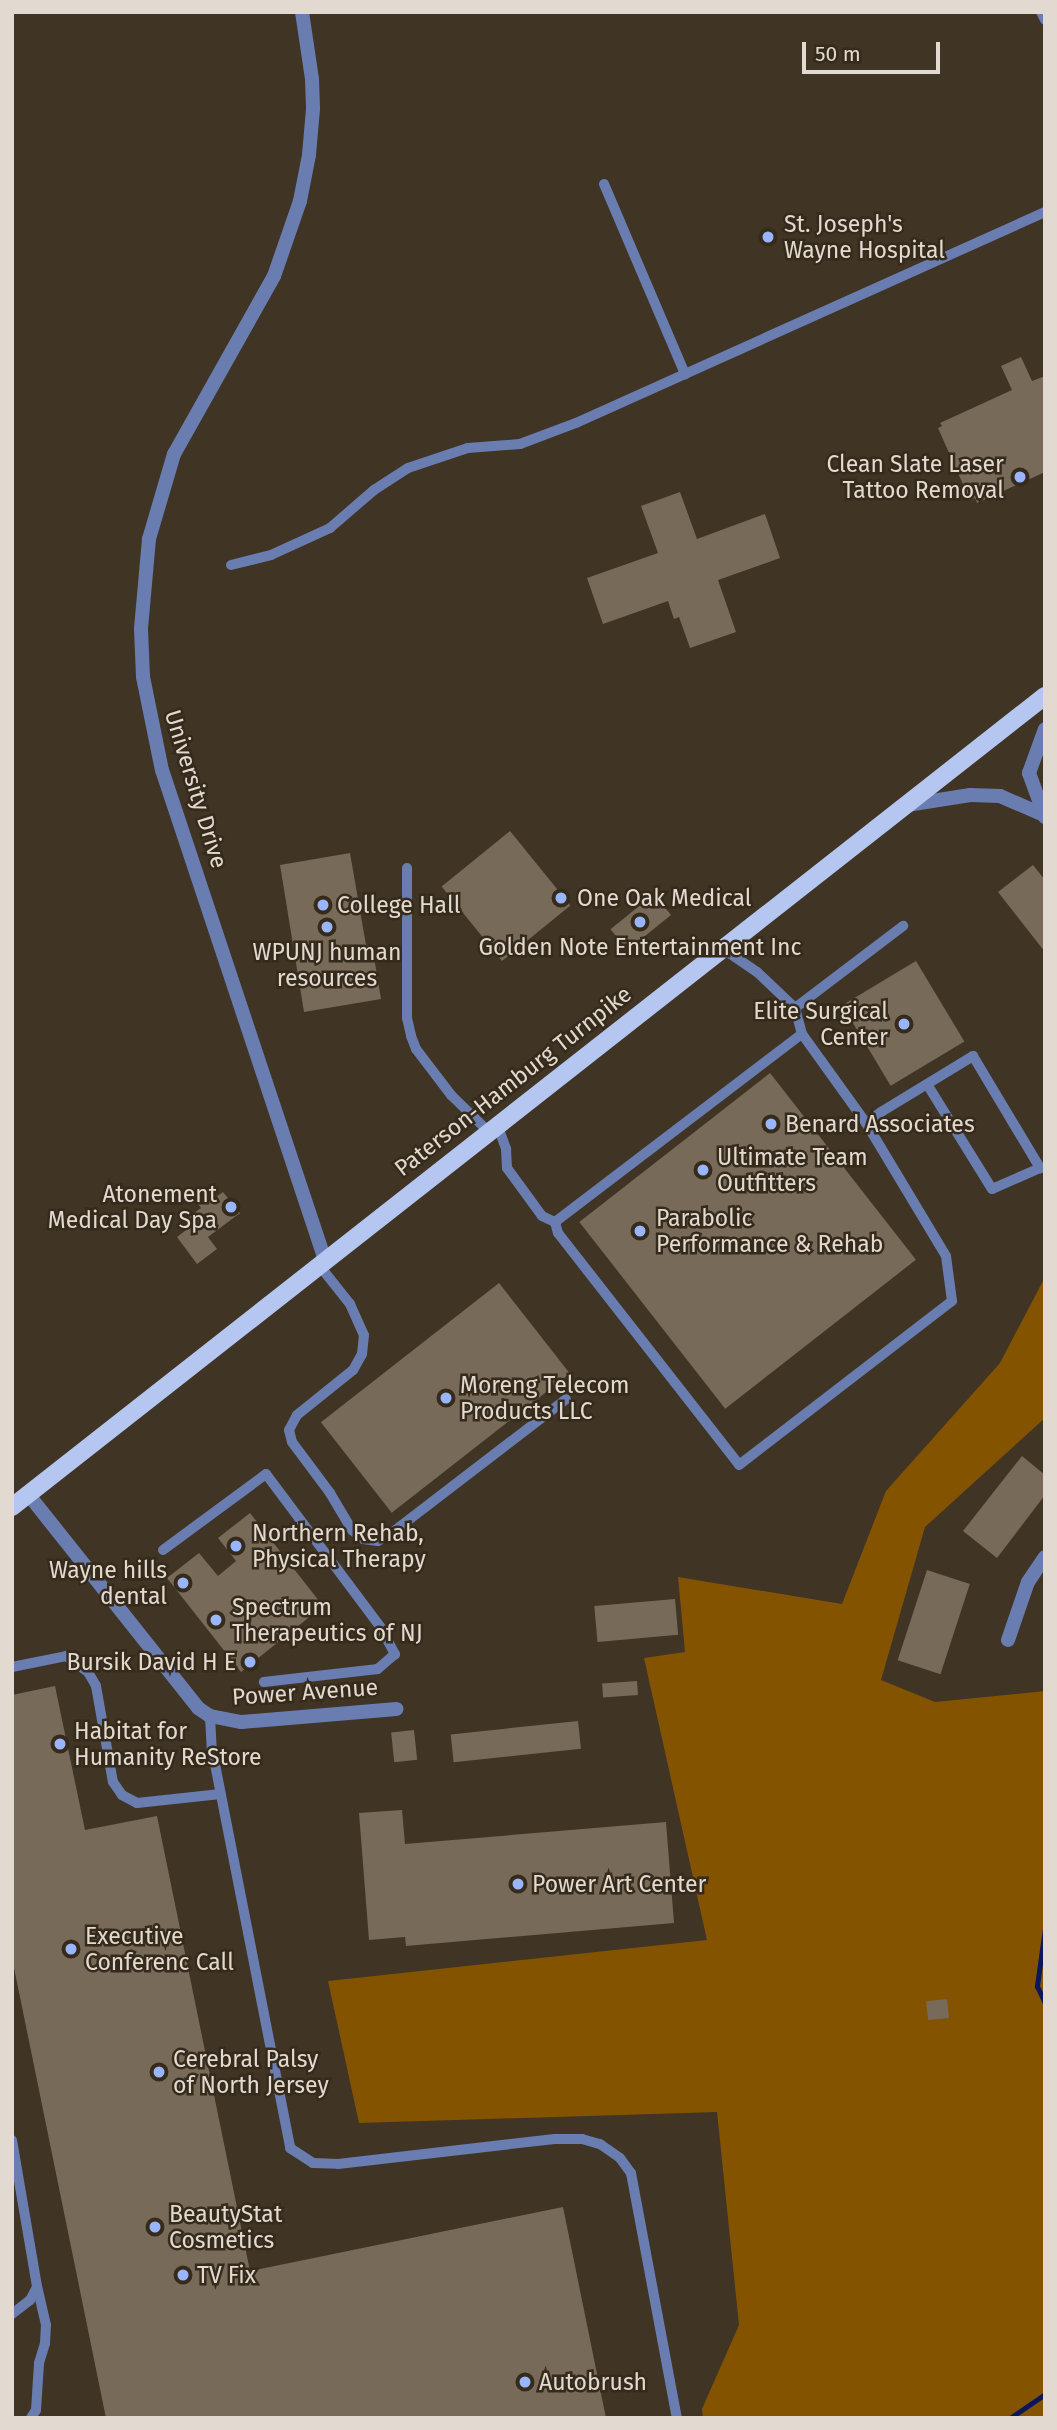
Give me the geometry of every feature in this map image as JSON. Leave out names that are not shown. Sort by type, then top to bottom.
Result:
[{"type":"main road","name":"Paterson-Hamburg Turnpike","points":[[12,1507],[1045,696]]},
{"type":"street","name":"University Drive","points":[[302,12],[312,79],[313,110],[309,155],[300,201],[274,276],[174,454],[159,496],[149,539],[141,629],[148,712],[162,770],[322,1262]]},
{"type":"street","points":[[1044,816],[1029,773],[1045,729]]},
{"type":"street","points":[[905,806],[970,795],[1000,796],[1044,816]]},
{"type":"street","name":"Power Avenue","points":[[28,1494],[198,1708],[210,1716],[241,1723],[396,1709]]},
{"type":"street","points":[[1008,1640],[1028,1582],[1045,1557]]},
{"type":"lane","points":[[1041,12],[1045,20]]},
{"type":"lane","points":[[604,184],[685,374]]},
{"type":"lane","points":[[231,565],[271,555],[330,528],[374,490],[408,467],[468,448],[520,444],[576,424],[1045,212]]},
{"type":"lane","points":[[407,868],[407,1018],[416,1049],[451,1095],[493,1127],[506,1149],[507,1168],[542,1216],[555,1222],[558,1233],[738,1465],[952,1301],[946,1256],[866,1124],[802,1034],[795,1008],[757,972],[722,948]]},
{"type":"lane","points":[[795,1008],[903,926]]},
{"type":"lane","points":[[555,1222],[802,1034]]},
{"type":"lane","points":[[866,1124],[927,1084],[973,1056],[1040,1168],[992,1189],[927,1084]]},
{"type":"lane","points":[[322,1262],[349,1304],[364,1335],[362,1354],[353,1370],[297,1415],[289,1430],[292,1442],[330,1493],[352,1530],[363,1539],[378,1541],[389,1535],[566,1399]]},
{"type":"lane","points":[[163,1550],[266,1474],[381,1628],[395,1654],[378,1669],[264,1682]]},
{"type":"lane","points":[[12,1667],[66,1656],[88,1672],[96,1686],[113,1782],[122,1796],[137,1803],[221,1794]]},
{"type":"lane","points":[[210,1716],[212,1749],[290,2148],[313,2163],[338,2164],[555,2140],[582,2138],[600,2144],[620,2158],[631,2173],[677,2418]]},
{"type":"lane","points":[[13,2144],[46,2325],[45,2343],[39,2363],[36,2410],[31,2418]]},
{"type":"lane","points":[[12,2314],[30,2300],[37,2287]]},
{"type":"shaded area","points":[[1045,1277],[1045,1418],[925,1527],[881,1680],[935,1702],[1045,1691],[1045,2418],[703,2418],[702,2409],[739,2325],[717,2112],[359,2123],[328,1981],[707,1940],[644,1658],[685,1652],[678,1577],[842,1604],[886,1491],[1000,1363]]},
{"type":"building","points":[[1021,357],[1032,381],[1045,376],[1045,472],[977,503],[975,498],[970,500],[938,428],[942,426],[940,423],[1012,390],[1001,366]]},
{"type":"building","points":[[680,492],[697,539],[765,514],[780,558],[718,580],[736,632],[690,648],[679,617],[674,619],[668,601],[603,624],[587,578],[658,553],[641,506]]},
{"type":"building","points":[[510,831],[570,906],[502,961],[442,886]]},
{"type":"building","name":"College Hall","points":[[350,853],[366,945],[372,945],[381,999],[304,1012],[280,865]]},
{"type":"building","points":[[1033,865],[1045,880],[1045,952],[998,892]]},
{"type":"building","name":"Golden Note Entertainment Inc","points":[[654,894],[671,915],[627,950],[610,929]]},
{"type":"building","name":"Elite Surgical Center","points":[[916,961],[964,1042],[891,1086],[842,1005]]},
{"type":"building","points":[[770,1073],[916,1260],[725,1409],[579,1222]]},
{"type":"building","points":[[223,1192],[240,1213],[208,1237],[217,1249],[197,1264],[177,1237],[194,1224],[189,1217],[201,1208],[196,1201],[206,1193],[212,1200]]},
{"type":"building","name":"Moreng Telecom Products LLC","points":[[499,1283],[570,1374],[392,1513],[321,1422]]},
{"type":"building","points":[[1022,1456],[1045,1475],[1045,1495],[997,1558],[963,1531]]},
{"type":"building","points":[[250,1513],[323,1606],[241,1672],[167,1578],[199,1553],[218,1576],[236,1561],[218,1538]]},
{"type":"building","points":[[927,1570],[970,1584],[940,1674],[898,1660]]},
{"type":"building","points":[[675,1599],[678,1635],[597,1642],[594,1606]]},
{"type":"building","points":[[637,1681],[638,1695],[603,1697],[602,1683]]},
{"type":"building","points":[[55,1686],[85,1830],[157,1816],[250,2271],[563,2207],[606,2418],[106,2418],[12,1958],[12,1695]]},
{"type":"building","points":[[578,1721],[581,1749],[454,1762],[451,1734]]},
{"type":"building","points":[[414,1730],[417,1760],[394,1762],[391,1732]]},
{"type":"building","name":"Power Art Center","points":[[402,1810],[405,1844],[666,1822],[674,1923],[406,1946],[405,1937],[369,1940],[359,1813]]},
{"type":"building","points":[[947,1999],[949,2018],[928,2020],[926,2001]]},
{"type":"waterway","points":[[1045,1928],[1037,1986],[1045,2003]]},
{"type":"waterway","points":[[1010,2418],[1045,2394]]},
{"type":"place","name":"St. Joseph's Wayne Hospital","points":[[768,237]]},
{"type":"place","name":"Clean Slate Laser Tattoo Removal","points":[[1020,477]]},
{"type":"place","name":"One Oak Medical","points":[[561,898]]},
{"type":"place","name":"College Hall","points":[[323,905]]},
{"type":"place","name":"Golden Note Entertainment Inc","points":[[640,922]]},
{"type":"place","name":"WPUNJ human resources","points":[[327,927]]},
{"type":"place","name":"Elite Surgical Center","points":[[904,1024]]},
{"type":"place","name":"Benard Associates","points":[[771,1124]]},
{"type":"place","name":"Ultimate Team Outfitters","points":[[703,1170]]},
{"type":"place","name":"Atonement Medical Day Spa","points":[[231,1207]]},
{"type":"place","name":"Parabolic Performance & Rehab","points":[[640,1231]]},
{"type":"place","name":"Moreng Telecom Products LLC","points":[[446,1398]]},
{"type":"place","name":"Northern Rehab, Physical Therapy","points":[[236,1546]]},
{"type":"place","name":"Wayne hills dental","points":[[183,1583]]},
{"type":"place","name":"Spectrum Therapeutics of NJ","points":[[216,1620]]},
{"type":"place","name":"Bursik David H E","points":[[250,1662]]},
{"type":"place","name":"Habitat for Humanity ReStore","points":[[60,1744]]},
{"type":"place","name":"Power Art Center","points":[[518,1884]]},
{"type":"place","name":"Executive Conferenc Call","points":[[71,1949]]},
{"type":"place","name":"Cerebral Palsy of North Jersey","points":[[159,2072]]},
{"type":"place","name":"BeautyStat Cosmetics","points":[[155,2227]]},
{"type":"place","name":"TV Fix","points":[[183,2275]]},
{"type":"place","name":"Autobrush","points":[[525,2382]]}]
